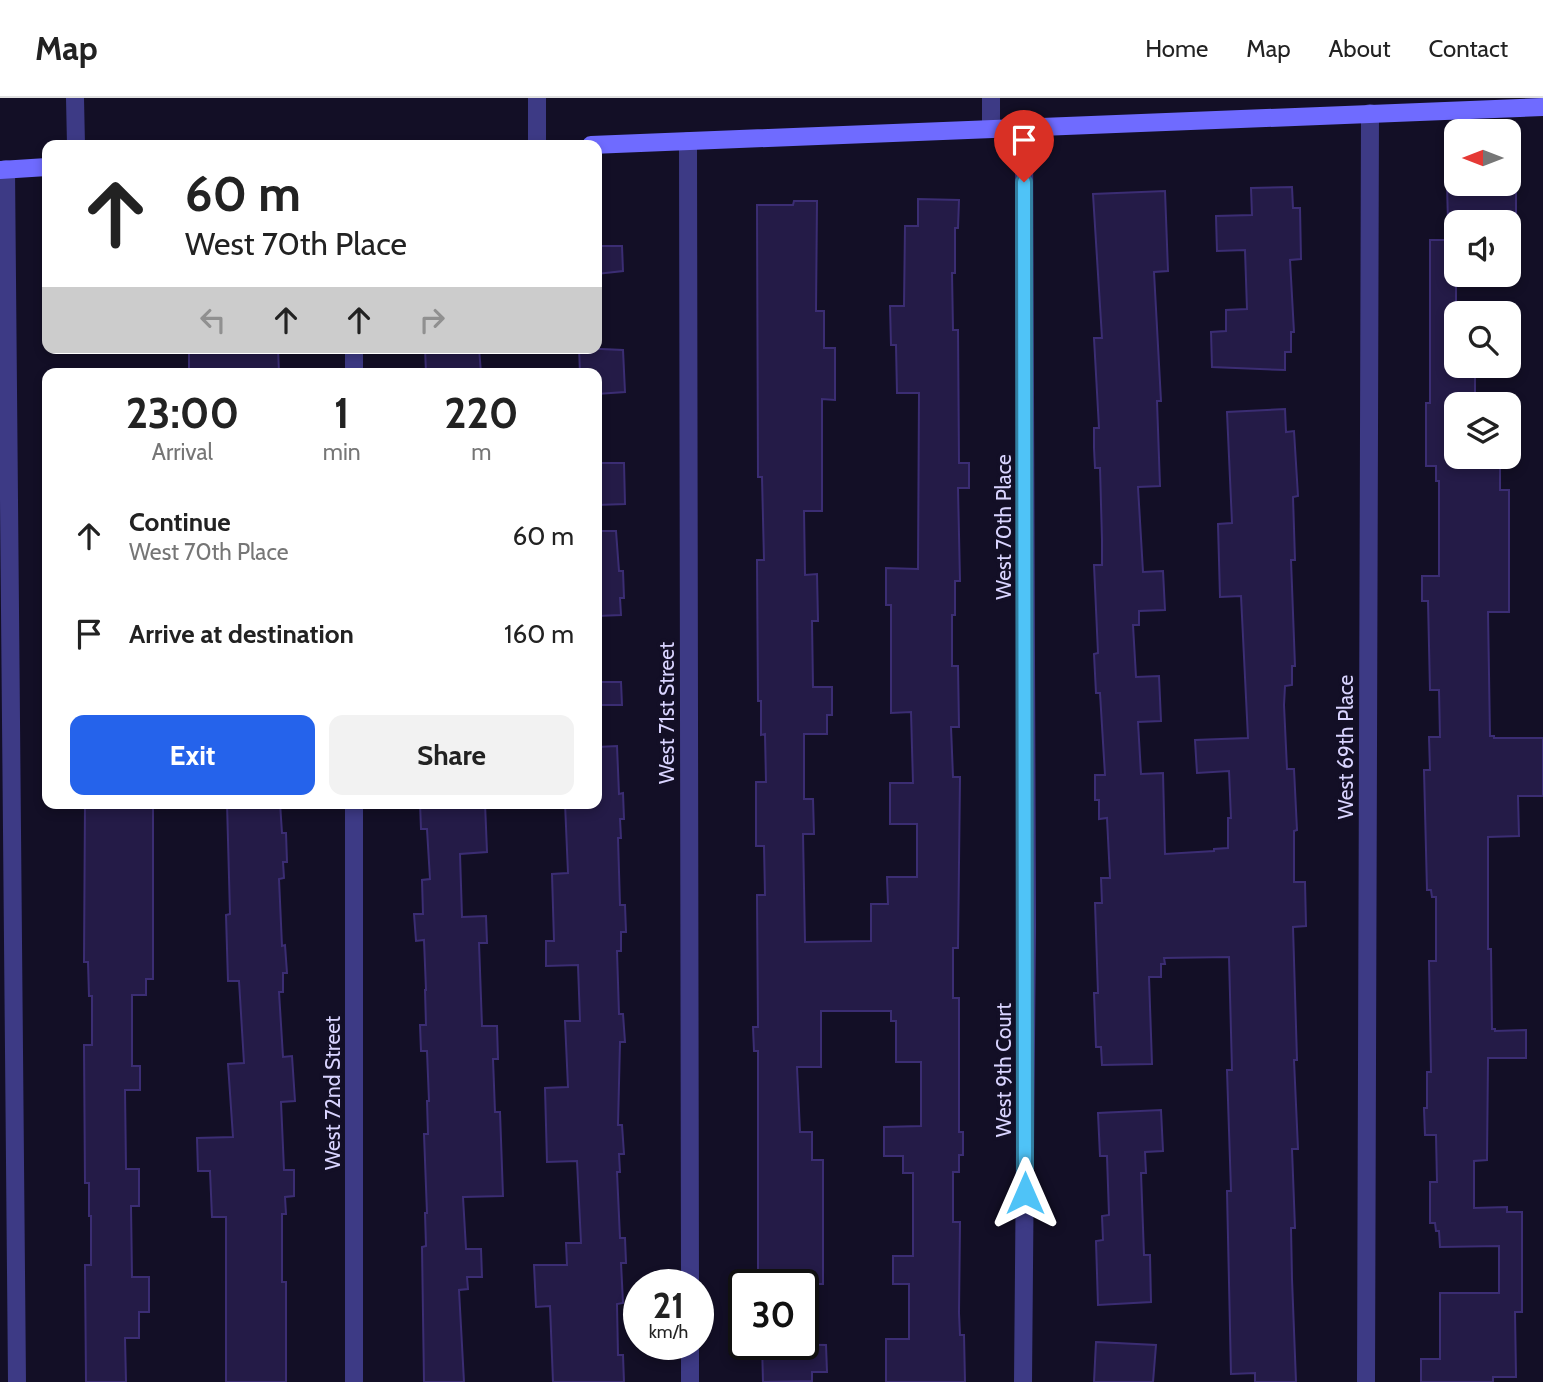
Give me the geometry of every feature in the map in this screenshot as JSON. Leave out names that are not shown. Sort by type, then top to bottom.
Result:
[{"type":"street","points":[[75,98],[75,140]]},
{"type":"street","points":[[537,98],[537,140]]},
{"type":"street","points":[[991,98],[991,129]]},
{"type":"street","points":[[602,145],[1370,113],[1455,104],[1543,107]]},
{"type":"street","name":"West 69th Place","points":[[1366,1382],[1370,113]]},
{"type":"street","name":"West 70th Place","points":[[1024,127],[1027,926]]},
{"type":"street","name":"West 71st Street","points":[[688,141],[690,1269]]},
{"type":"street","points":[[17,1382],[3,169],[42,167]]},
{"type":"street","name":"West 72nd Street","points":[[354,809],[354,1382]]},
{"type":"street","name":"West 9th Court","points":[[1023,1382],[1027,926]]},
{"type":"street","points":[[690,1360],[690,1382]]},
{"type":"building","points":[[1292,187],[1293,208],[1300,208],[1301,259],[1290,260],[1294,332],[1291,332],[1291,352],[1285,352],[1285,370],[1212,367],[1211,332],[1226,331],[1226,310],[1247,309],[1245,250],[1217,251],[1216,216],[1252,215],[1251,188]]},
{"type":"building","points":[[1165,191],[1168,271],[1154,272],[1161,401],[1157,401],[1160,486],[1138,487],[1143,572],[1163,571],[1165,610],[1139,611],[1139,625],[1133,625],[1136,677],[1159,676],[1161,721],[1138,722],[1141,774],[1163,773],[1165,854],[1228,848],[1228,818],[1231,818],[1229,771],[1197,773],[1195,740],[1248,738],[1241,596],[1220,597],[1218,524],[1232,523],[1227,412],[1285,409],[1286,432],[1294,431],[1298,496],[1293,497],[1295,560],[1291,560],[1295,666],[1292,666],[1292,685],[1285,686],[1284,705],[1287,769],[1294,769],[1297,830],[1294,831],[1294,882],[1305,882],[1306,926],[1293,927],[1298,1149],[1292,1149],[1295,1228],[1291,1228],[1296,1382],[1255,1382],[1255,1373],[1231,1374],[1227,1191],[1231,1191],[1227,1070],[1232,1070],[1229,957],[1164,958],[1161,977],[1149,977],[1152,1064],[1102,1065],[1101,1047],[1096,1047],[1094,993],[1098,993],[1095,903],[1102,903],[1101,878],[1110,878],[1107,818],[1099,819],[1099,800],[1095,800],[1095,775],[1105,775],[1100,693],[1096,693],[1094,654],[1098,653],[1094,565],[1102,565],[1102,540],[1100,468],[1095,468],[1094,448],[1094,428],[1099,428],[1094,338],[1102,338],[1093,194]]},
{"type":"building","points":[[1447,196],[1516,196],[1516,210],[1448,210]]},
{"type":"building","points":[[918,199],[959,200],[958,228],[955,228],[955,273],[952,273],[953,330],[958,330],[959,463],[969,463],[969,488],[958,488],[960,581],[955,581],[955,615],[952,615],[952,666],[958,666],[959,727],[951,727],[953,777],[960,777],[958,948],[953,948],[953,998],[959,998],[959,1132],[963,1132],[963,1155],[959,1155],[959,1172],[953,1172],[953,1222],[960,1222],[959,1313],[960,1335],[964,1335],[965,1382],[886,1382],[886,1339],[909,1339],[909,1284],[893,1284],[893,1256],[913,1256],[913,1173],[903,1173],[903,1156],[884,1156],[884,1127],[921,1126],[921,1062],[896,1062],[896,1021],[891,1021],[891,1011],[821,1011],[821,1067],[797,1067],[800,1132],[812,1132],[812,1160],[823,1160],[823,1284],[819,1284],[819,1269],[758,1269],[758,1051],[754,1051],[753,1027],[758,1027],[757,895],[765,895],[764,846],[756,846],[756,782],[766,782],[765,734],[761,735],[761,701],[758,701],[757,560],[764,560],[762,477],[758,477],[757,205],[793,205],[794,201],[817,201],[816,311],[824,311],[824,348],[835,348],[835,400],[822,399],[822,511],[804,511],[805,575],[817,574],[818,621],[812,621],[813,687],[832,687],[832,715],[827,715],[827,734],[804,734],[804,799],[813,799],[814,834],[803,834],[805,942],[871,941],[871,904],[888,904],[887,877],[917,877],[917,824],[890,824],[890,783],[913,783],[911,712],[891,713],[891,605],[886,605],[886,568],[918,569],[919,393],[897,393],[896,345],[891,345],[890,306],[904,306],[905,226],[918,226]]},
{"type":"building","points":[[1430,240],[1444,240],[1444,287],[1456,287],[1456,301],[1444,301],[1444,378],[1475,378],[1475,392],[1444,392],[1444,469],[1500,469],[1500,490],[1509,490],[1509,612],[1488,612],[1490,736],[1543,738],[1543,796],[1518,796],[1519,836],[1488,837],[1488,949],[1491,949],[1492,1029],[1526,1030],[1526,1058],[1488,1058],[1487,1160],[1474,1161],[1474,1208],[1507,1207],[1507,1212],[1522,1212],[1522,1312],[1515,1312],[1516,1377],[1493,1377],[1493,1382],[1421,1382],[1421,1359],[1440,1359],[1440,1293],[1499,1293],[1499,1246],[1440,1247],[1439,1231],[1436,1231],[1435,1223],[1430,1223],[1430,1182],[1437,1182],[1436,1135],[1425,1135],[1424,1108],[1427,1108],[1427,1072],[1431,1072],[1429,961],[1436,961],[1436,897],[1432,897],[1431,890],[1427,890],[1424,770],[1430,770],[1429,737],[1440,737],[1439,690],[1430,690],[1428,601],[1422,601],[1422,576],[1439,576],[1439,481],[1436,481],[1436,466],[1426,466],[1426,403],[1430,403]]},
{"type":"building","points":[[602,246],[622,246],[623,271],[602,273]]},
{"type":"building","points":[[602,349],[623,350],[625,392],[602,394],[602,368],[580,368],[579,354],[602,354]]},
{"type":"building","points":[[189,354],[278,354],[279,368],[189,368]]},
{"type":"building","points":[[425,354],[479,354],[481,368],[426,368]]},
{"type":"building","points":[[602,463],[624,463],[625,504],[602,505]]},
{"type":"building","points":[[602,531],[616,531],[619,571],[623,571],[624,598],[620,598],[621,615],[602,616]]},
{"type":"building","points":[[602,682],[621,682],[622,705],[602,705]]},
{"type":"building","points":[[617,746],[619,794],[623,793],[624,819],[620,819],[621,838],[618,838],[620,905],[625,905],[626,932],[621,932],[621,951],[617,951],[619,1014],[623,1014],[625,1042],[620,1042],[618,1125],[622,1125],[624,1154],[619,1154],[620,1172],[617,1172],[620,1238],[625,1238],[626,1263],[621,1263],[623,1303],[617,1304],[618,1355],[623,1355],[624,1382],[553,1382],[550,1306],[536,1307],[534,1265],[567,1265],[566,1243],[581,1243],[577,1161],[547,1162],[545,1088],[568,1087],[565,1021],[580,1021],[578,965],[546,966],[546,941],[554,941],[552,874],[568,873],[565,809],[602,809],[602,747]]},
{"type":"building","points":[[85,809],[153,809],[153,979],[146,979],[146,995],[132,995],[132,1066],[140,1066],[140,1090],[125,1090],[126,1169],[139,1169],[139,1206],[131,1206],[132,1277],[149,1277],[149,1312],[139,1312],[139,1338],[125,1338],[126,1382],[86,1382],[85,1265],[91,1265],[91,1216],[89,1183],[85,1183],[84,1045],[92,1045],[92,996],[89,996],[88,962],[84,962]]},
{"type":"building","points":[[227,809],[280,809],[282,833],[286,833],[287,862],[283,862],[284,878],[279,879],[282,946],[285,945],[287,973],[283,973],[283,992],[279,992],[283,1057],[292,1056],[295,1101],[281,1102],[284,1170],[294,1170],[294,1196],[285,1197],[286,1214],[282,1214],[282,1282],[286,1282],[286,1382],[226,1382],[226,1217],[212,1217],[210,1171],[198,1171],[197,1138],[233,1137],[228,1064],[244,1063],[239,981],[228,981],[226,915],[230,914]]},
{"type":"building","points":[[420,809],[485,809],[487,852],[460,854],[462,917],[486,916],[487,943],[479,943],[482,1026],[497,1026],[498,1059],[493,1059],[495,1112],[500,1112],[503,1196],[463,1197],[466,1249],[481,1249],[482,1277],[467,1277],[468,1289],[459,1290],[464,1382],[424,1382],[422,1247],[426,1246],[427,1213],[424,1134],[428,1134],[429,1101],[427,1051],[421,1051],[420,1025],[426,1025],[424,940],[416,941],[414,914],[423,914],[422,880],[430,879],[427,829],[421,829]]},
{"type":"building","points":[[1161,1110],[1163,1151],[1145,1152],[1146,1173],[1141,1173],[1144,1255],[1150,1255],[1151,1302],[1098,1305],[1096,1241],[1103,1240],[1102,1216],[1109,1215],[1107,1156],[1100,1156],[1098,1113]]},
{"type":"building","points":[[1096,1342],[1156,1345],[1153,1382],[1094,1382]]},
{"type":"building","points":[[819,1345],[826,1345],[827,1372],[812,1372],[812,1381],[763,1382],[762,1360],[819,1360]]},
{"type":"route","points":[[1024,182],[1027,898],[1025,1193]]}]
